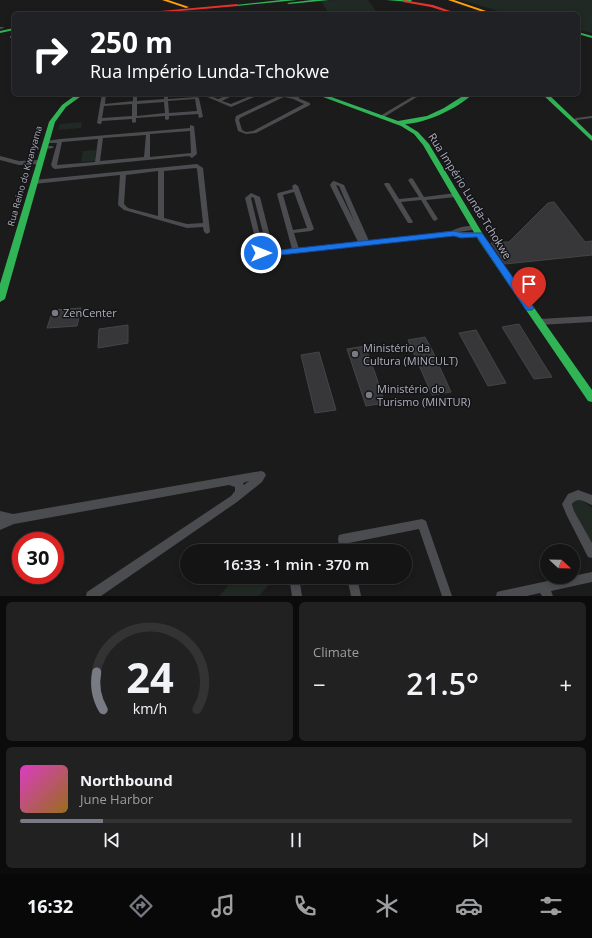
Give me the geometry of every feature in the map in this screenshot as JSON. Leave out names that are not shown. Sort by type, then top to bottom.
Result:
[{"type":"street","points":[[164,0],[184,9],[200,12],[230,7],[295,0]]},
{"type":"street","points":[[230,7],[325,0]]},
{"type":"street","points":[[388,0],[421,2],[434,0]]},
{"type":"street","points":[[450,0],[465,10],[479,12]]},
{"type":"street","points":[[404,1],[432,6],[451,12]]},
{"type":"street","points":[[152,12],[184,9]]},
{"type":"street","points":[[173,12],[184,9]]},
{"type":"street","points":[[1,30],[12,27]]},
{"type":"street","points":[[1,30],[12,34]]},
{"type":"street","points":[[580,33],[592,36]]},
{"type":"street","name":"Rua Reino do Kwanyama","points":[[0,299],[34,182],[35,160],[53,144],[56,114],[63,105],[77,96]]},
{"type":"street","points":[[103,105],[197,98],[201,114],[100,122],[104,96]]},
{"type":"street","points":[[134,119],[135,96]]},
{"type":"street","points":[[166,96],[166,116]]},
{"type":"street","points":[[207,96],[231,106],[253,96]]},
{"type":"street","points":[[218,101],[229,96]]},
{"type":"street","points":[[294,98],[306,103],[307,105],[254,132],[246,133],[240,131],[237,120],[241,114],[281,96],[294,98],[299,96]]},
{"type":"street","name":"Rua Império Lunda-Tchokwe","points":[[324,96],[411,129],[426,144],[477,231],[592,398]]},
{"type":"street","points":[[385,118],[417,96]]},
{"type":"street","points":[[426,144],[419,129],[422,125],[467,96]]},
{"type":"street","points":[[547,96],[592,139]]},
{"type":"street","points":[[385,118],[415,123],[436,116]]},
{"type":"street","points":[[576,124],[576,119],[592,117]]},
{"type":"street","points":[[192,128],[193,155],[56,166],[54,165],[53,144],[101,137],[192,128]]},
{"type":"street","points":[[148,133],[148,158]]},
{"type":"street","points":[[97,163],[101,137]]},
{"type":"street","points":[[0,158],[19,163],[35,160]]},
{"type":"street","points":[[14,161],[35,160]]},
{"type":"street","points":[[34,182],[197,166],[200,168],[207,232]]},
{"type":"street","points":[[161,170],[161,219]]},
{"type":"street","points":[[123,174],[121,205],[130,210],[187,226],[206,225]]},
{"type":"street","points":[[411,180],[434,219]]},
{"type":"street","points":[[334,183],[339,183],[341,185],[365,243],[333,185],[334,183]]},
{"type":"street","points":[[387,184],[410,222]]},
{"type":"street","points":[[291,232],[311,229],[296,188],[280,194],[296,251]]},
{"type":"street","points":[[271,254],[257,197],[251,195],[248,198],[261,253],[271,254],[454,233],[461,235],[477,231]]},
{"type":"street","points":[[398,201],[456,195]]},
{"type":"street","points":[[539,322],[592,319]]},
{"type":"street","points":[[0,525],[13,519],[261,475],[259,479],[234,499],[91,596]]},
{"type":"street","points":[[228,481],[236,482],[241,486],[240,492],[234,499]]},
{"type":"street","points":[[592,500],[585,496],[575,495],[571,497],[567,504],[570,513],[592,553]]},
{"type":"street","points":[[0,516],[13,519]]},
{"type":"street","points":[[344,544],[343,538],[422,524],[447,596]]},
{"type":"street","points":[[501,596],[545,592],[592,577]]},
{"type":"street","points":[[295,584],[297,596]]},
{"type":"street","points":[[353,584],[356,596]]},
{"type":"shaded area","points":[[368,0],[377,12],[328,12],[321,1]]},
{"type":"shaded area","points":[[461,0],[592,0],[592,33],[580,30],[580,12],[501,12]]},
{"type":"shaded area","points":[[82,122],[81,128],[58,130],[60,124]]},
{"type":"shaded area","points":[[96,150],[95,161],[81,162],[83,151]]},
{"type":"shaded area","points":[[582,500],[592,508],[592,544],[572,508],[574,501]]},
{"type":"shaded area","points":[[230,584],[270,584],[259,596],[219,596]]},
{"type":"building","points":[[554,202],[585,242],[592,241],[592,255],[505,264],[491,243],[509,242],[548,203]]},
{"type":"building","points":[[81,308],[77,326],[47,328],[53,310]]},
{"type":"building","points":[[519,324],[552,377],[534,379],[502,327]]},
{"type":"building","points":[[128,325],[128,343],[98,348],[99,329]]},
{"type":"building","points":[[476,330],[506,383],[488,386],[459,333]]},
{"type":"building","points":[[425,337],[451,392],[432,395],[408,340]]},
{"type":"building","points":[[365,346],[385,403],[366,406],[347,349]]},
{"type":"building","points":[[319,352],[336,410],[315,413],[301,355]]},
{"type":"tunnel","points":[[27,159],[32,159]]},
{"type":"traffic: fast","points":[[237,5],[295,0]]},
{"type":"traffic: fast","points":[[289,3],[327,0]]},
{"type":"traffic: fast","points":[[388,0],[410,1]]},
{"type":"traffic: fast","points":[[0,32],[12,29]]},
{"type":"traffic: fast","points":[[580,34],[592,37]]},
{"type":"traffic: fast","points":[[0,299],[52,122],[64,106],[78,96]]},
{"type":"traffic: fast","points":[[323,96],[403,125],[416,133],[426,144],[483,241],[592,398]]},
{"type":"traffic: fast","points":[[401,122],[411,122],[437,114],[467,96]]},
{"type":"traffic: fast","points":[[547,96],[592,139]]},
{"type":"traffic: slow","points":[[164,0],[187,7]]},
{"type":"traffic: slow","points":[[450,0],[487,12]]},
{"type":"traffic: jam","points":[[404,1],[432,6],[451,12]]},
{"type":"traffic: jam","points":[[154,12],[237,5]]},
{"type":"place","name":"ZenCenter","points":[[55,313]]},
{"type":"place","name":"Ministério da Cultura (MINCULT)","points":[[355,354]]},
{"type":"place","name":"Ministério do Turismo (MINTUR)","points":[[369,395]]},
{"type":"route","points":[[261,253],[271,254],[454,233],[458,235],[479,234],[529,308]]}]
